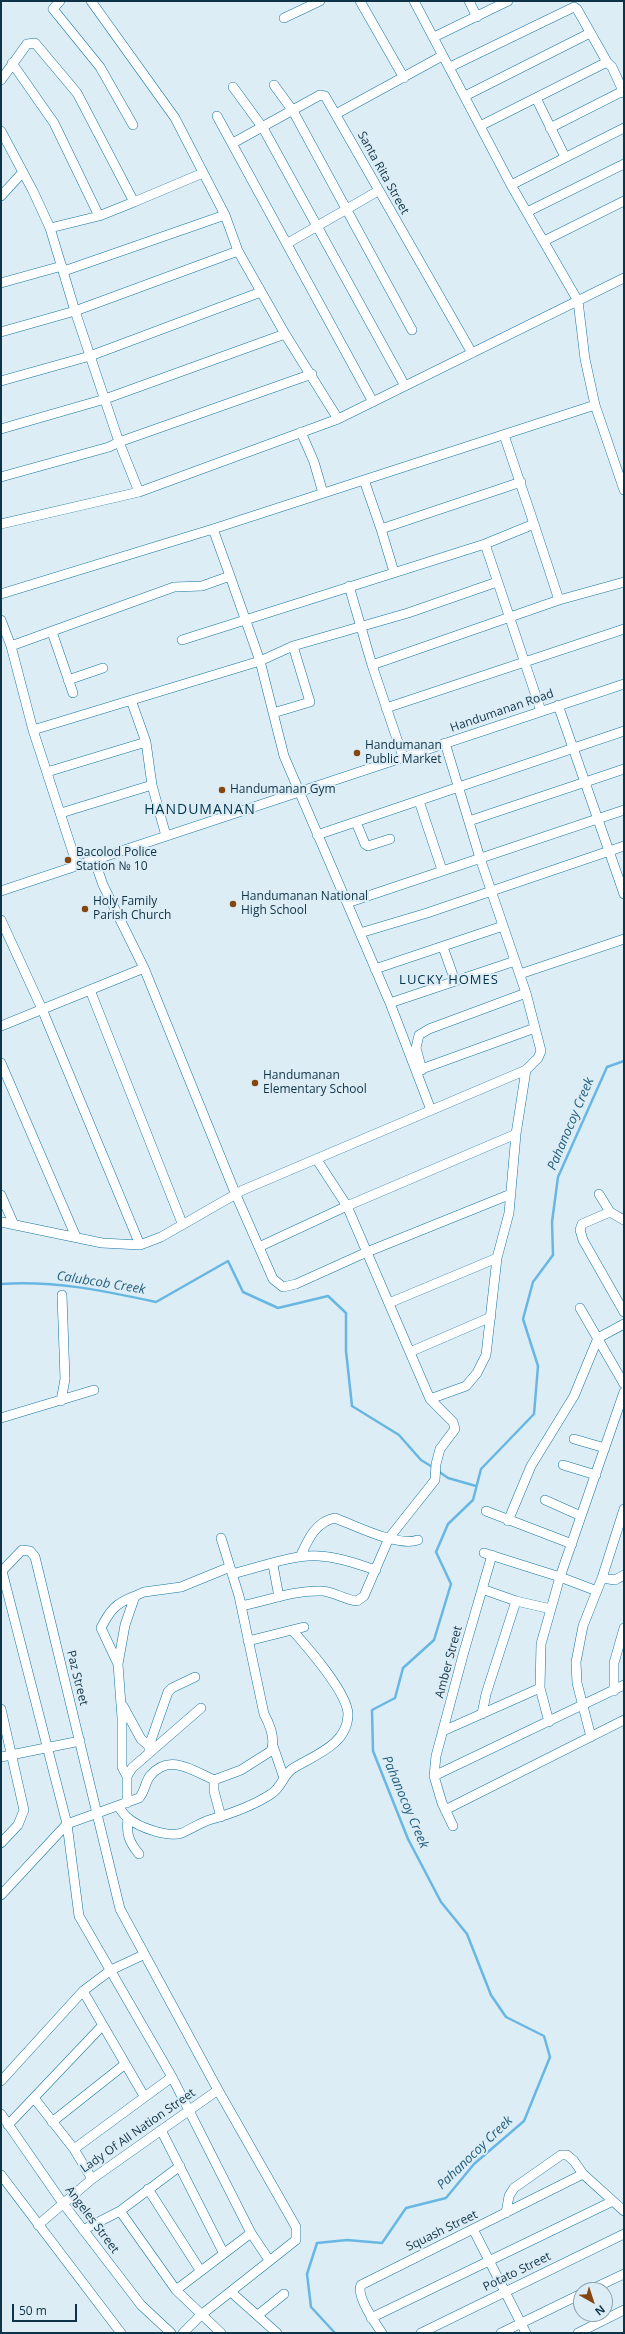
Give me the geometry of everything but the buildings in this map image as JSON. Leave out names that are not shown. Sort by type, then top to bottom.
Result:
[{"type":"street","points":[[60,1],[53,9],[100,67],[134,124]]},
{"type":"street","points":[[91,1],[175,118],[225,215],[238,251],[285,334],[312,374],[338,419]]},
{"type":"street","points":[[284,18],[320,1]]},
{"type":"street","points":[[360,1],[404,78]]},
{"type":"street","points":[[414,1],[511,185],[578,301],[585,359],[595,405],[624,490]]},
{"type":"street","points":[[469,1],[477,17]]},
{"type":"street","points":[[434,37],[508,1]]},
{"type":"street","points":[[450,67],[574,7],[577,9],[606,62],[612,67],[623,92],[550,128]]},
{"type":"street","points":[[465,96],[590,33]]},
{"type":"street","points":[[1,80],[27,44],[31,42],[35,43],[78,93],[134,202]]},
{"type":"street","points":[[336,114],[442,56]]},
{"type":"street","points":[[480,126],[606,62]]},
{"type":"street","points":[[12,63],[37,97],[57,129],[99,216]]},
{"type":"street","points":[[274,85],[293,111],[412,330]]},
{"type":"street","points":[[233,87],[263,128],[405,386]]},
{"type":"street","name":"Santa Rita Street","points":[[233,143],[263,128],[322,94],[336,114],[378,191],[472,353]]},
{"type":"street","points":[[536,98],[566,157]]},
{"type":"street","points":[[217,116],[373,402]]},
{"type":"street","points":[[511,185],[624,128]]},
{"type":"street","points":[[2,136],[23,172],[50,228],[90,356],[119,442],[139,492]]},
{"type":"street","points":[[527,212],[624,164]]},
{"type":"street","points":[[1,196],[23,172]]},
{"type":"street","points":[[50,228],[99,216],[203,173]]},
{"type":"street","points":[[288,244],[317,225],[378,191]]},
{"type":"street","points":[[544,240],[624,201]]},
{"type":"street","points":[[1,283],[63,269],[225,215]]},
{"type":"street","points":[[1,332],[75,311],[238,251]]},
{"type":"street","points":[[1,524],[139,492],[338,419],[624,278]]},
{"type":"street","points":[[1,381],[90,356],[261,292]]},
{"type":"street","points":[[1,429],[105,400],[285,334]]},
{"type":"street","points":[[1,477],[110,448],[119,442],[312,374]]},
{"type":"street","points":[[1,594],[213,529],[595,405]]},
{"type":"street","points":[[302,432],[314,462],[323,493]]},
{"type":"street","points":[[504,435],[521,482],[559,600]]},
{"type":"street","points":[[364,480],[394,572]]},
{"type":"street","points":[[380,529],[521,482]]},
{"type":"street","points":[[182,640],[485,544],[534,524]]},
{"type":"street","points":[[213,529],[260,661],[284,756],[298,792],[419,1071],[431,1110]]},
{"type":"street","points":[[485,544],[496,582],[541,711]]},
{"type":"street","points":[[11,646],[174,587],[202,586],[230,576]]},
{"type":"street","points":[[33,730],[260,661],[293,646],[408,613],[496,582]]},
{"type":"street","points":[[372,666],[510,619],[559,600],[624,582]]},
{"type":"street","points":[[349,586],[372,666],[403,758]]},
{"type":"street","points":[[1,620],[11,646],[33,730],[61,812],[77,865]]},
{"type":"street","points":[[386,708],[492,674],[523,661],[624,629]]},
{"type":"street","points":[[52,632],[73,693]]},
{"type":"street","points":[[274,713],[310,702],[293,646]]},
{"type":"street","points":[[68,680],[103,668]]},
{"type":"street","name":"Handumanan Road","points":[[1,891],[624,684]]},
{"type":"street","points":[[131,700],[146,742],[152,785],[166,836]]},
{"type":"street","points":[[558,705],[623,891]]},
{"type":"street","points":[[317,835],[420,801],[573,747],[624,731]]},
{"type":"street","points":[[47,772],[146,742]]},
{"type":"street","points":[[1,1222],[76,1236],[102,1243],[140,1245],[161,1237],[182,1223],[243,1190],[317,1160],[526,1070],[538,1058],[541,1051],[526,993],[480,858],[445,743]]},
{"type":"street","points":[[469,820],[624,769]]},
{"type":"street","points":[[61,812],[152,785]]},
{"type":"street","points":[[420,801],[442,870]]},
{"type":"street","points":[[347,904],[442,870],[624,810]]},
{"type":"street","points":[[356,822],[365,844],[368,846],[390,839]]},
{"type":"street","points":[[360,933],[492,891],[624,846]]},
{"type":"street","points":[[94,859],[103,886],[144,968],[236,1195],[261,1246],[273,1279],[283,1287],[296,1284],[367,1252],[511,1194]]},
{"type":"street","points":[[1,920],[42,1009],[140,1245]]},
{"type":"street","points":[[375,969],[503,926]]},
{"type":"street","points":[[520,974],[624,939]]},
{"type":"street","points":[[443,947],[455,981]]},
{"type":"street","points":[[390,1003],[516,961]]},
{"type":"street","points":[[1,1026],[144,968]]},
{"type":"street","points":[[90,990],[182,1223]]},
{"type":"street","points":[[419,1071],[416,1048],[419,1035],[429,1029],[526,993]]},
{"type":"street","points":[[419,1071],[535,1028]]},
{"type":"street","points":[[1,1063],[76,1236]]},
{"type":"street","points":[[430,1399],[466,1386],[477,1374],[486,1355],[497,1258],[504,1237],[511,1194],[516,1134],[526,1070]]},
{"type":"street","points":[[261,1246],[347,1206],[516,1134]]},
{"type":"street","points":[[241,1606],[268,1601],[279,1597],[322,1591],[357,1601],[364,1596],[389,1538],[435,1480],[436,1464],[440,1449],[454,1429],[452,1422],[430,1399],[347,1206],[317,1160]]},
{"type":"street","points":[[599,1194],[610,1212],[624,1220]]},
{"type":"street","points":[[1,1195],[14,1225]]},
{"type":"street","points":[[610,1212],[582,1224],[580,1230],[583,1240],[624,1312]]},
{"type":"street","points":[[389,1303],[497,1258]]},
{"type":"street","points":[[61,1401],[65,1379],[62,1296]]},
{"type":"street","points":[[580,1308],[624,1384]]},
{"type":"street","points":[[410,1352],[491,1317]]},
{"type":"street","points":[[508,1521],[531,1466],[574,1396],[598,1338],[624,1324]]},
{"type":"street","points":[[1,1418],[94,1390]]},
{"type":"street","points":[[549,1722],[540,1688],[541,1644],[560,1577],[624,1392]]},
{"type":"street","points":[[574,1439],[605,1448]]},
{"type":"street","points":[[563,1465],[596,1475]]},
{"type":"street","points":[[545,1500],[581,1516]]},
{"type":"street","points":[[591,1737],[577,1683],[576,1662],[584,1626],[602,1578],[624,1509]]},
{"type":"street","points":[[486,1511],[508,1521],[572,1544]]},
{"type":"street","points":[[300,1558],[309,1538],[319,1524],[326,1520],[335,1518],[389,1538],[410,1543],[418,1540]]},
{"type":"street","points":[[614,1539],[624,1533]]},
{"type":"street","points":[[221,1538],[241,1606],[273,1746],[284,1778]]},
{"type":"street","name":"Paz Street","points":[[2,1572],[22,1550],[30,1551],[35,1557],[80,1741],[95,1814],[120,1909],[143,1955],[296,2227],[296,2240],[269,2260]]},
{"type":"street","name":"Amber Street","points":[[434,1776],[443,1731],[482,1588],[488,1554],[560,1577]]},
{"type":"street","points":[[118,1664],[101,1628],[110,1610],[126,1599],[144,1592],[181,1587],[231,1571],[300,1558],[331,1557],[376,1570]]},
{"type":"street","points":[[273,1564],[279,1597]]},
{"type":"street","points":[[2,1572],[67,1824],[79,1916],[172,2077],[251,2233],[269,2260],[201,2315],[183,2333]]},
{"type":"street","points":[[602,1578],[615,1580],[624,1575]]},
{"type":"street","points":[[560,1577],[597,1591]]},
{"type":"street","points":[[482,1588],[516,1601],[551,1609]]},
{"type":"street","points":[[127,1803],[127,1776],[122,1767],[122,1704],[118,1664],[125,1625],[135,1596]]},
{"type":"street","points":[[482,1714],[486,1694],[516,1601]]},
{"type":"street","points":[[248,1641],[293,1631],[304,1627]]},
{"type":"street","points":[[614,1691],[614,1663],[624,1628]]},
{"type":"street","points":[[118,1806],[128,1818],[164,1834],[181,1833],[221,1817],[271,1794],[280,1786],[284,1778],[291,1770],[326,1750],[339,1739],[345,1728],[348,1715],[344,1700],[334,1683],[293,1631]]},
{"type":"street","points":[[149,1750],[168,1692],[172,1688],[195,1677]]},
{"type":"street","points":[[453,1826],[445,1810],[434,1776],[583,1706],[624,1685]]},
{"type":"street","points":[[443,1731],[540,1688]]},
{"type":"street","points":[[122,1704],[141,1739],[149,1750]]},
{"type":"street","points":[[127,1776],[149,1750],[201,1708]]},
{"type":"street","points":[[1,1709],[24,1810],[18,1825],[1,1843]]},
{"type":"street","points":[[445,1810],[624,1720]]},
{"type":"street","points":[[1,1758],[80,1741]]},
{"type":"street","points":[[1,1895],[67,1824],[139,1798],[149,1777],[166,1764],[175,1763],[214,1780],[241,1770],[262,1758],[271,1751],[273,1746]]},
{"type":"street","points":[[214,1780],[214,1791],[221,1817]]},
{"type":"street","points":[[128,1818],[127,1830],[130,1843],[138,1854]]},
{"type":"street","points":[[1,2080],[83,1991],[111,1970],[143,1955]]},
{"type":"street","points":[[83,1991],[124,2065],[144,2096]]},
{"type":"street","points":[[8,2125],[102,2026]]},
{"type":"street","points":[[52,2122],[124,2065]]},
{"type":"street","points":[[74,2149],[144,2096],[172,2077]]},
{"type":"street","name":"Lady Of All Nation Street","points":[[38,2225],[53,2213],[62,2202],[92,2179],[218,2090]]},
{"type":"street","points":[[34,2098],[74,2149],[92,2179]]},
{"type":"street","name":"Angeles Street","points":[[1,2114],[62,2202],[141,2305],[171,2333]]},
{"type":"street","points":[[161,2130],[223,2252]]},
{"type":"street","points":[[506,2213],[509,2196],[514,2188],[561,2155],[567,2155],[574,2161],[583,2174],[624,2211]]},
{"type":"street","points":[[83,2230],[120,2211],[180,2166]]},
{"type":"street","name":"Squash Street","points":[[382,2333],[371,2318],[360,2292],[361,2285],[583,2174]]},
{"type":"street","points":[[1,2175],[117,2332]]},
{"type":"street","points":[[148,2189],[200,2270]]},
{"type":"street","points":[[371,2318],[613,2200]]},
{"type":"street","points":[[120,2211],[176,2290],[221,2333]]},
{"type":"street","points":[[473,2229],[526,2333]]},
{"type":"street","points":[[176,2290],[223,2252],[251,2233]]},
{"type":"street","name":"Potato Street","points":[[420,2333],[624,2234]]},
{"type":"street","points":[[607,2282],[624,2274]]},
{"type":"street","points":[[231,2292],[277,2333]]},
{"type":"street","points":[[258,2315],[284,2294]]},
{"type":"street","points":[[501,2333],[573,2298]]},
{"type":"street","points":[[578,2333],[624,2310]]},
{"type":"waterway","name":"Pahanocoy Creek","points":[[335,2333],[311,2307],[307,2274],[317,2243],[347,2240],[382,2243],[406,2208],[446,2198],[474,2164],[524,2121],[550,2057],[544,2036],[506,2017],[491,1995],[467,1934],[441,1902],[408,1839],[373,1751],[372,1710],[395,1698],[403,1668],[434,1640],[451,1584],[436,1552],[448,1524],[473,1500],[481,1469],[534,1414],[538,1366],[523,1319],[533,1282],[553,1255],[552,1222],[558,1177],[607,1067],[624,1061]]},
{"type":"waterway","name":"Calubcob Creek","points":[[1,1284],[20,1283],[79,1287],[156,1302],[228,1261],[243,1292],[278,1308],[328,1296],[346,1313],[346,1351],[352,1406],[399,1435],[421,1460],[434,1468]]},
{"type":"waterway","name":"Calubcob Creek","points":[[438,1471],[448,1478],[476,1486]]},
{"type":"place","name":"Handumanan Public Market","points":[[357,753]]},
{"type":"place","name":"Handumanan Gym","points":[[222,790]]},
{"type":"place","name":"Bacolod Police Station № 10","points":[[68,860]]},
{"type":"place","name":"Handumanan National High School","points":[[233,904]]},
{"type":"place","name":"Holy Family Parish Church","points":[[85,909]]},
{"type":"place","name":"Handumanan Elementary School","points":[[255,1083]]},
{"type":"district","name":"HANDUMANAN","points":[[200,810]]},
{"type":"district","name":"LUCKY HOMES","points":[[449,980]]}]
